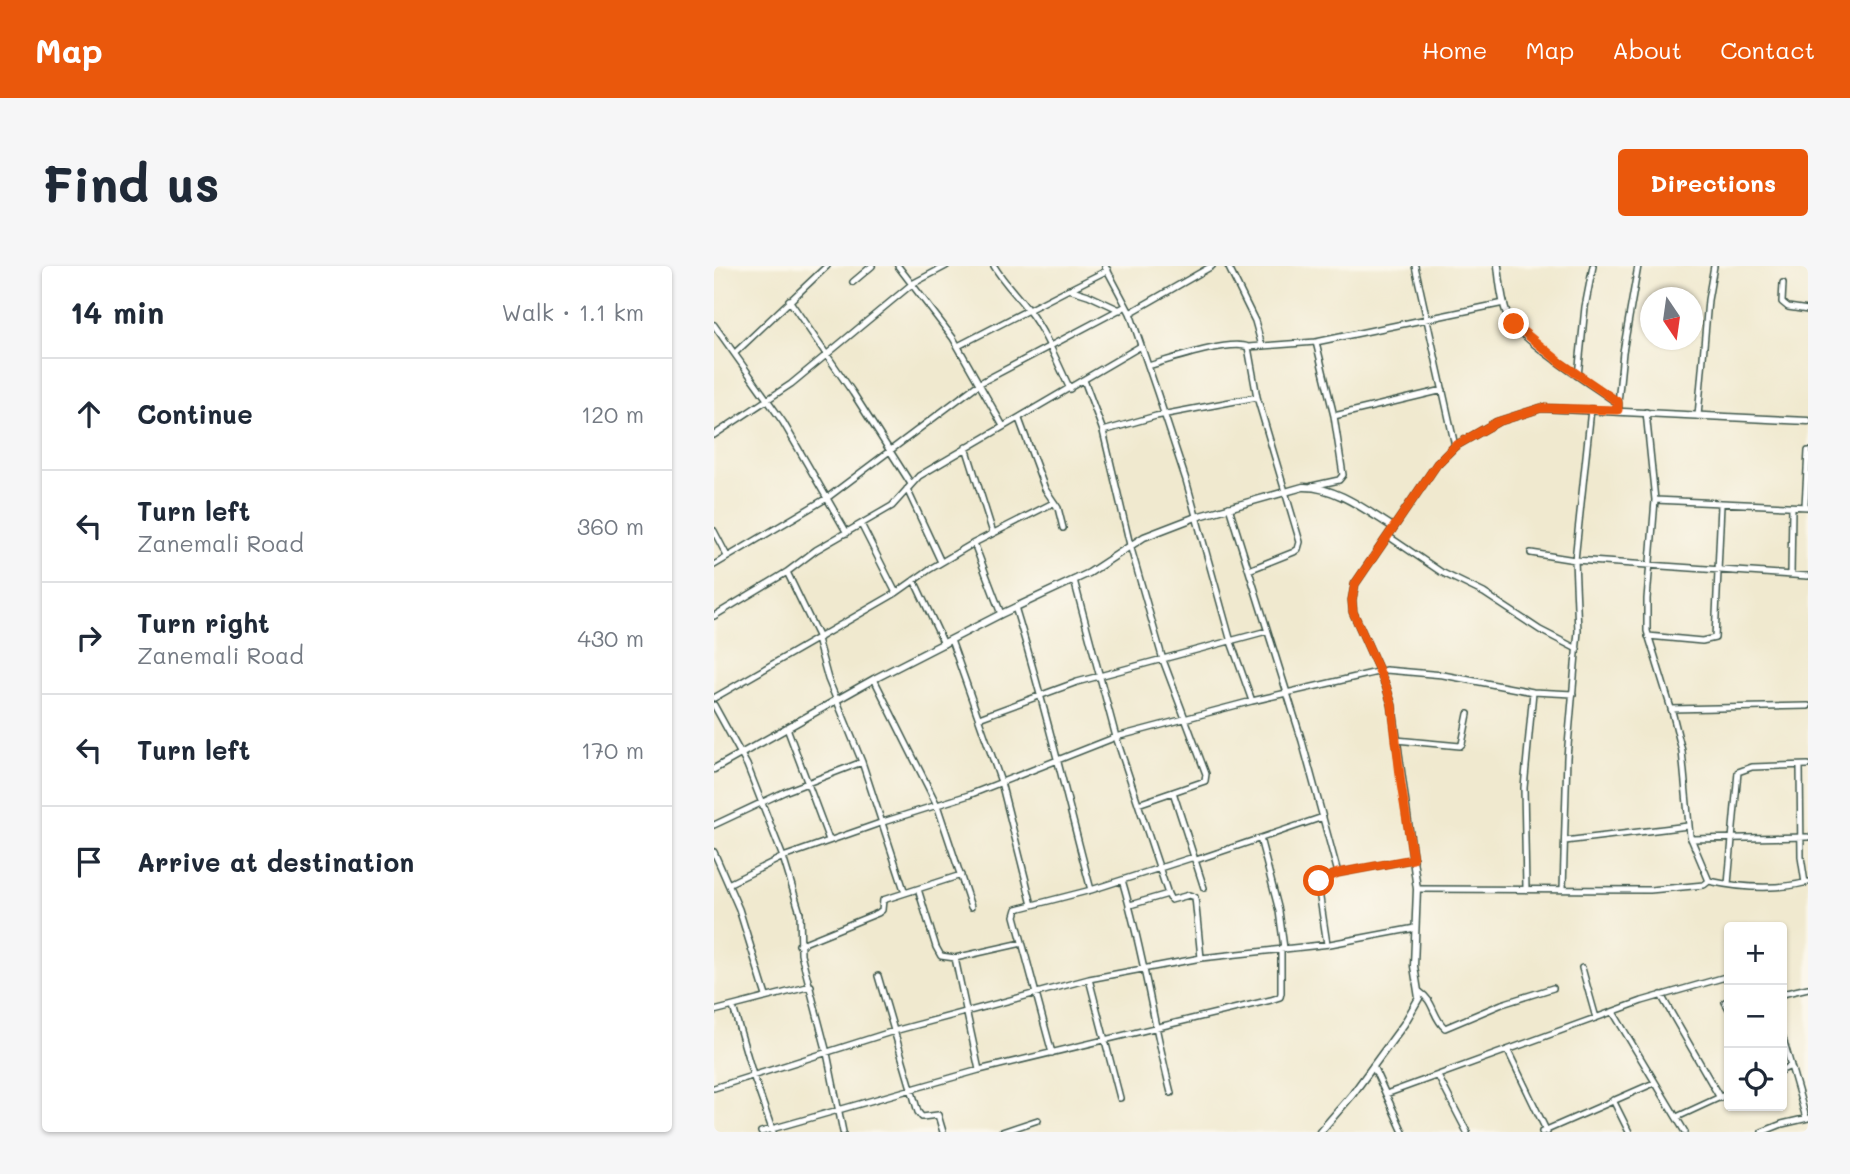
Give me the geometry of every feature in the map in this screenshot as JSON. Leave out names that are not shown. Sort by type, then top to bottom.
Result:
[{"type":"street","points":[[735,353],[827,266]]},
{"type":"street","points":[[853,282],[872,266]]},
{"type":"street","points":[[898,266],[958,346],[1003,426]]},
{"type":"street","points":[[714,435],[768,401],[912,284],[946,266]]},
{"type":"street","points":[[994,266],[1014,296],[1027,309],[1050,346],[1070,389]]},
{"type":"street","points":[[714,565],[827,498],[980,383],[1120,310],[1128,309],[1212,266]]},
{"type":"street","points":[[1227,266],[1255,321],[1262,346]]},
{"type":"street","points":[[1415,266],[1455,446]]},
{"type":"street","points":[[1498,266],[1508,316],[1518,330],[1618,406]]},
{"type":"street","points":[[1578,376],[1584,314],[1593,266]]},
{"type":"street","points":[[1618,406],[1623,352],[1638,266]]},
{"type":"street","points":[[1698,415],[1708,300],[1714,266]]},
{"type":"street","points":[[958,346],[1106,268],[1128,309],[1148,366],[1196,517],[1231,642],[1252,701]]},
{"type":"street","points":[[1783,283],[1782,302],[1788,307],[1808,310]]},
{"type":"street","points":[[1069,289],[1120,310]]},
{"type":"street","points":[[789,300],[827,354],[909,486],[942,562]]},
{"type":"street","points":[[1148,366],[1217,348],[1242,344],[1248,347],[1316,342],[1504,303]]},
{"type":"street","points":[[714,326],[783,422],[847,533]]},
{"type":"street","points":[[714,769],[874,679],[1102,565],[1130,545],[1196,517],[1343,477],[1334,416],[1316,342]]},
{"type":"street","points":[[714,616],[787,572],[816,550],[862,526],[892,506],[902,498],[909,486],[966,447],[1019,419],[1140,346]]},
{"type":"street","points":[[1248,347],[1257,397],[1299,546],[1294,551],[1249,570]]},
{"type":"street","points":[[1084,380],[1103,430],[1130,545],[1163,660],[1206,778],[1205,781],[1138,804]]},
{"type":"street","points":[[1334,416],[1443,390]]},
{"type":"street","points":[[1103,430],[1257,397]]},
{"type":"street","points":[[1320,1132],[1352,1095],[1416,1007],[1420,992],[1414,966],[1417,889],[1392,705],[1353,612],[1352,600],[1355,584],[1437,464],[1455,446],[1497,422],[1541,408],[1591,409],[1618,406],[1646,412],[1808,421]]},
{"type":"street","points":[[1563,889],[1567,757],[1577,649],[1575,560],[1591,409]]},
{"type":"street","points":[[1646,412],[1655,500],[1647,599],[1647,636],[1682,751],[1691,839],[1709,881]]},
{"type":"street","points":[[1019,419],[1041,480],[1058,508],[1063,528]]},
{"type":"street","points":[[966,447],[993,533]]},
{"type":"street","points":[[1655,500],[1806,507],[1808,451]]},
{"type":"street","points":[[1312,486],[1331,492],[1394,527]]},
{"type":"street","points":[[714,698],[897,593],[974,543],[1053,503]]},
{"type":"street","points":[[1647,636],[1702,641],[1715,638],[1721,505]]},
{"type":"street","points":[[1229,507],[1287,693],[1338,873]]},
{"type":"street","points":[[1791,575],[1793,507]]},
{"type":"street","points":[[862,526],[897,593]]},
{"type":"street","points":[[714,530],[727,556]]},
{"type":"street","points":[[1388,536],[1441,572],[1484,593],[1540,630],[1577,649]]},
{"type":"street","points":[[974,543],[1001,614]]},
{"type":"street","points":[[1531,553],[1575,560],[1808,576]]},
{"type":"street","points":[[787,572],[818,639],[828,679],[862,762],[905,893]]},
{"type":"street","points":[[914,580],[948,642],[979,718],[1001,782],[1032,905]]},
{"type":"street","points":[[1074,580],[1116,737],[1168,894],[1171,900],[1189,895],[1195,897],[1201,958]]},
{"type":"street","points":[[1015,607],[1042,695],[1091,890]]},
{"type":"street","points":[[979,718],[1099,676],[1266,631]]},
{"type":"street","points":[[728,884],[783,857],[969,795],[1116,737],[1252,701],[1393,669],[1443,675],[1533,692],[1573,694]]},
{"type":"street","points":[[874,679],[937,805],[971,907]]},
{"type":"street","points":[[1526,888],[1524,788],[1533,692]]},
{"type":"street","points":[[714,705],[741,754],[783,857],[800,913],[799,945],[827,1053],[843,1132]]},
{"type":"street","points":[[1671,709],[1808,706]]},
{"type":"street","points":[[1396,740],[1460,746],[1468,713]]},
{"type":"street","points":[[787,728],[829,840]]},
{"type":"street","points":[[714,825],[807,783],[862,762]]},
{"type":"street","points":[[1728,884],[1740,769],[1808,765]]},
{"type":"street","points":[[1417,889],[1650,890],[1704,885],[1709,881],[1760,887],[1807,882],[1801,837],[1800,767]]},
{"type":"street","points":[[1174,792],[1204,888]]},
{"type":"street","points":[[1052,1053],[1022,943],[1016,911],[1019,907],[1091,890],[1323,817]]},
{"type":"street","points":[[1564,841],[1688,826]]},
{"type":"street","points":[[1691,839],[1808,837]]},
{"type":"street","points":[[761,1132],[979,1070],[1280,997],[1282,948],[1279,911],[1260,838]]},
{"type":"street","points":[[714,852],[739,909],[766,996]]},
{"type":"street","points":[[1327,944],[1318,885],[1321,879],[1338,873],[1413,859]]},
{"type":"street","points":[[799,945],[878,913],[882,910],[883,900],[961,875]]},
{"type":"street","points":[[1122,880],[1137,930],[1155,1027],[1171,1093]]},
{"type":"street","points":[[918,889],[941,956],[955,958],[1022,943]]},
{"type":"street","points":[[1130,905],[1168,894]]},
{"type":"street","points":[[714,1088],[894,1031],[1089,979],[1201,958],[1327,944],[1415,929]]},
{"type":"street","points":[[955,958],[979,1070]]},
{"type":"street","points":[[1582,968],[1597,1018]]},
{"type":"street","points":[[878,976],[919,1115],[938,1115],[943,1132]]},
{"type":"street","points":[[1386,1094],[1661,995],[1724,977]]},
{"type":"street","points":[[1089,979],[1120,1098]]},
{"type":"street","points":[[714,1011],[810,986]]},
{"type":"street","points":[[1420,992],[1429,1000],[1438,1022],[1445,1028],[1503,1004],[1553,988]]},
{"type":"street","points":[[1787,993],[1808,988]]},
{"type":"street","points":[[1661,995],[1720,1098]]},
{"type":"street","points":[[733,1007],[772,1130]]},
{"type":"street","points":[[1614,1012],[1685,1132]]},
{"type":"street","points":[[1762,1132],[1807,1118],[1786,1048]]},
{"type":"street","points":[[1508,1051],[1545,1132],[1654,1083]]},
{"type":"street","points":[[1373,1066],[1403,1132]]},
{"type":"street","points":[[1787,1068],[1791,1066]]},
{"type":"street","points":[[1438,1076],[1467,1132]]},
{"type":"street","points":[[1677,1117],[1724,1096]]},
{"type":"street","points":[[1613,1100],[1629,1132]]},
{"type":"street","points":[[1002,1132],[1038,1120]]},
{"type":"route","points":[[1319,881],[1338,873],[1413,859],[1392,705],[1353,612],[1355,584],[1437,464],[1455,446],[1497,422],[1541,408],[1618,410],[1618,402],[1561,363],[1514,324]]}]
